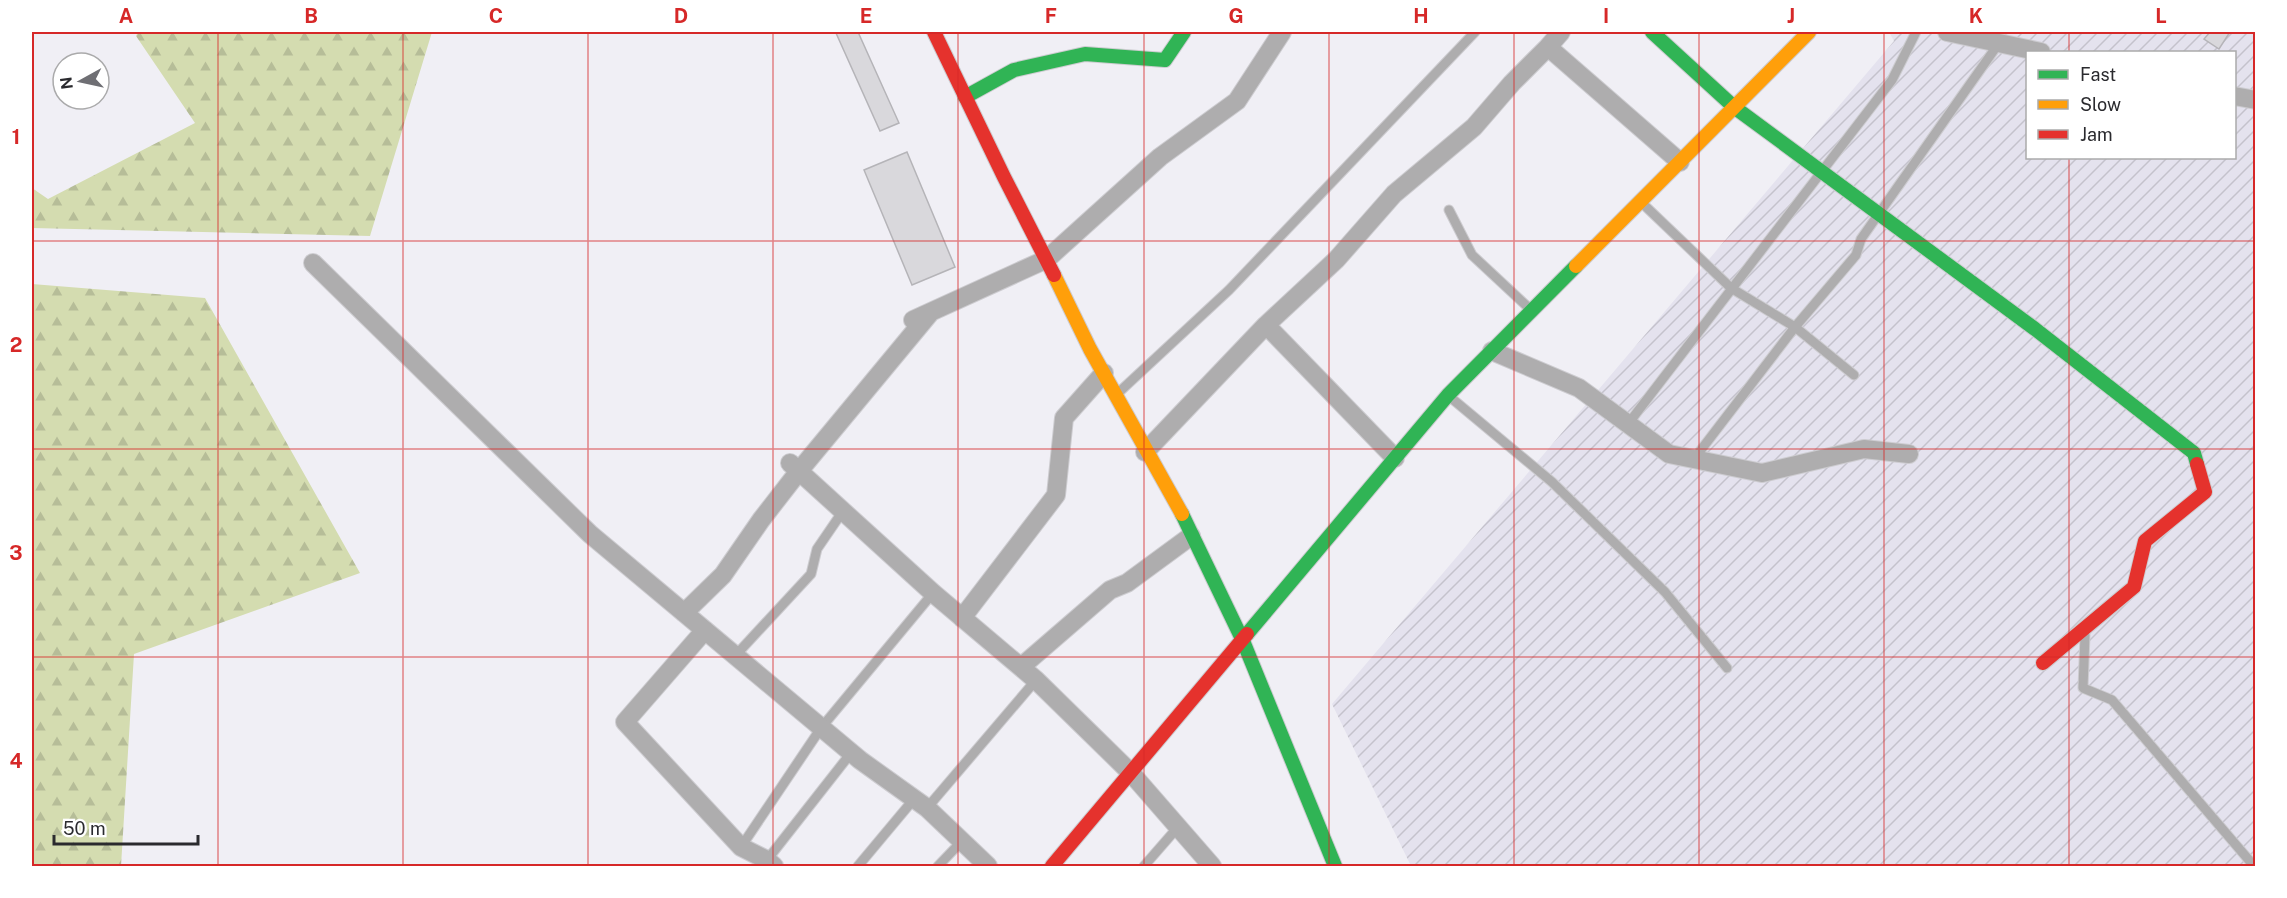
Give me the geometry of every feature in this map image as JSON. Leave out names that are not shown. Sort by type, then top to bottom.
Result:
[{"type":"street","points":[[934,32],[1090,349],[1191,536],[1243,640],[1335,867]]},
{"type":"street","points":[[965,97],[1014,70],[1085,54],[1165,60],[1184,32]]},
{"type":"street","points":[[913,320],[1047,260],[1160,157],[1237,101],[1282,32]]},
{"type":"street","points":[[1145,452],[1266,325],[1336,260],[1394,194],[1474,127],[1561,32]]},
{"type":"street","points":[[1652,32],[1734,107],[2035,329],[2194,453],[2205,492],[2145,541],[2134,587],[2043,663]]},
{"type":"street","points":[[1053,867],[1448,395],[1809,32]]},
{"type":"street","points":[[1947,32],[2036,51]]},
{"type":"street","points":[[1548,47],[1680,162]]},
{"type":"street","points":[[2236,96],[2256,100]]},
{"type":"street","points":[[313,263],[590,534],[851,753],[921,804],[988,867]]},
{"type":"street","points":[[684,613],[723,575],[794,467],[931,312]]},
{"type":"street","points":[[1266,325],[1395,458]]},
{"type":"street","points":[[1492,351],[1579,388],[1669,454],[1762,473],[1864,449],[1909,454]]},
{"type":"street","points":[[962,618],[1056,495],[1064,418],[1104,372]]},
{"type":"street","points":[[794,467],[933,593],[1036,680],[1131,773],[1212,867]]},
{"type":"street","points":[[1021,667],[1110,590],[1127,583],[1191,536]]},
{"type":"street","points":[[705,630],[625,722],[741,847],[771,863]]},
{"type":"lane","points":[[1115,395],[1229,290],[1475,32]]},
{"type":"lane","points":[[1628,424],[1892,81],[1916,32]]},
{"type":"lane","points":[[1694,459],[1795,327],[1856,255],[1861,238],[1999,43]]},
{"type":"lane","points":[[1640,202],[1731,288],[1795,327],[1854,375]]},
{"type":"lane","points":[[1449,210],[1472,255],[1532,311]]},
{"type":"lane","points":[[1448,395],[1552,482],[1665,592],[1727,668]]},
{"type":"lane","points":[[735,656],[811,574],[817,549],[843,511]]},
{"type":"lane","points":[[741,847],[821,728],[933,593]]},
{"type":"lane","points":[[2086,627],[2083,688],[2112,700],[2254,867]]},
{"type":"lane","points":[[858,867],[921,804],[1036,680]]},
{"type":"lane","points":[[771,863],[851,753]]},
{"type":"lane","points":[[1144,867],[1178,827]]},
{"type":"lane","points":[[938,867],[962,841]]},
{"type":"shaded area","points":[[1889,32],[2255,32],[2255,866],[1411,866],[1332,704],[1894,41]]},
{"type":"green space","points":[[138,32],[432,32],[370,236],[32,228],[32,188],[48,199],[195,123],[136,36]]},
{"type":"green space","points":[[32,284],[205,298],[360,573],[134,654],[121,866],[32,866]]},
{"type":"building","points":[[858,32],[899,123],[880,131],[836,33]]},
{"type":"building","points":[[2210,32],[2230,32],[2219,49],[2204,39]]},
{"type":"building","points":[[907,152],[955,267],[912,285],[864,170]]},
{"type":"traffic: fast","points":[[965,97],[1014,70],[1085,54],[1165,60],[1184,32]]},
{"type":"traffic: fast","points":[[1652,32],[1734,107],[2035,329],[2194,453],[2197,464]]},
{"type":"traffic: fast","points":[[1247,634],[1448,395],[1576,266]]},
{"type":"traffic: fast","points":[[1182,514],[1243,641],[1335,866]]},
{"type":"traffic: slow","points":[[1576,266],[1809,32]]},
{"type":"traffic: slow","points":[[1054,275],[1090,349],[1182,514]]},
{"type":"traffic: jam","points":[[934,32],[1054,275]]},
{"type":"traffic: jam","points":[[2043,663],[2134,587],[2145,541],[2205,492],[2197,464]]},
{"type":"traffic: jam","points":[[1052,866],[1247,634]]}]
